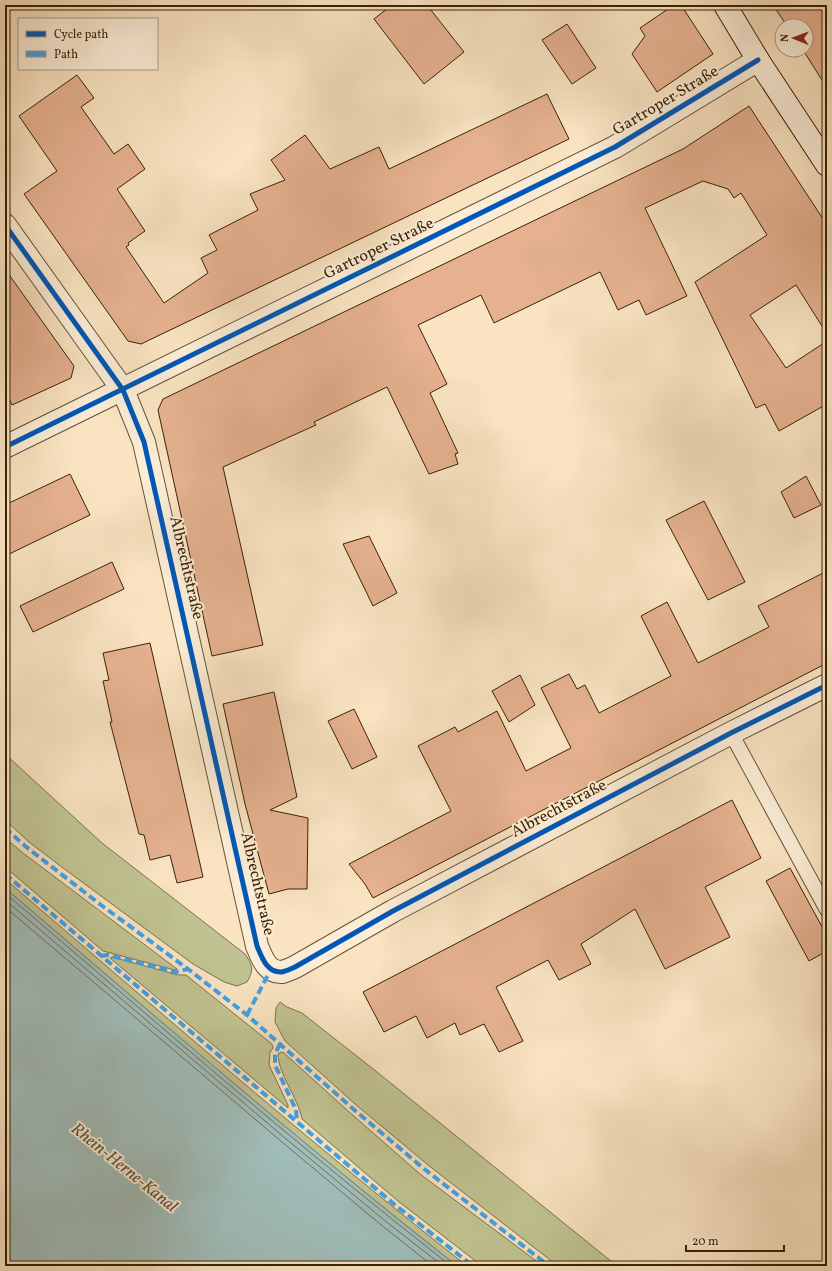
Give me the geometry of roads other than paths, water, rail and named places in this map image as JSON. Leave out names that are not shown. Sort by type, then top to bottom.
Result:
[{"type":"street","points":[[725,5],[758,60],[827,165]]},
{"type":"street","name":"Gartroper Straße","points":[[5,447],[615,147],[758,60]]},
{"type":"street","name":"Albrechtstraße","points":[[5,225],[123,390],[144,442],[257,946],[263,960],[271,969],[282,972],[295,967],[393,911],[731,733],[827,685]]},
{"type":"lane","points":[[731,733],[827,910]]},
{"type":"water","name":"Rhein-Herne-Kanal","points":[[5,888],[342,1174],[457,1266],[5,1266]]}]
